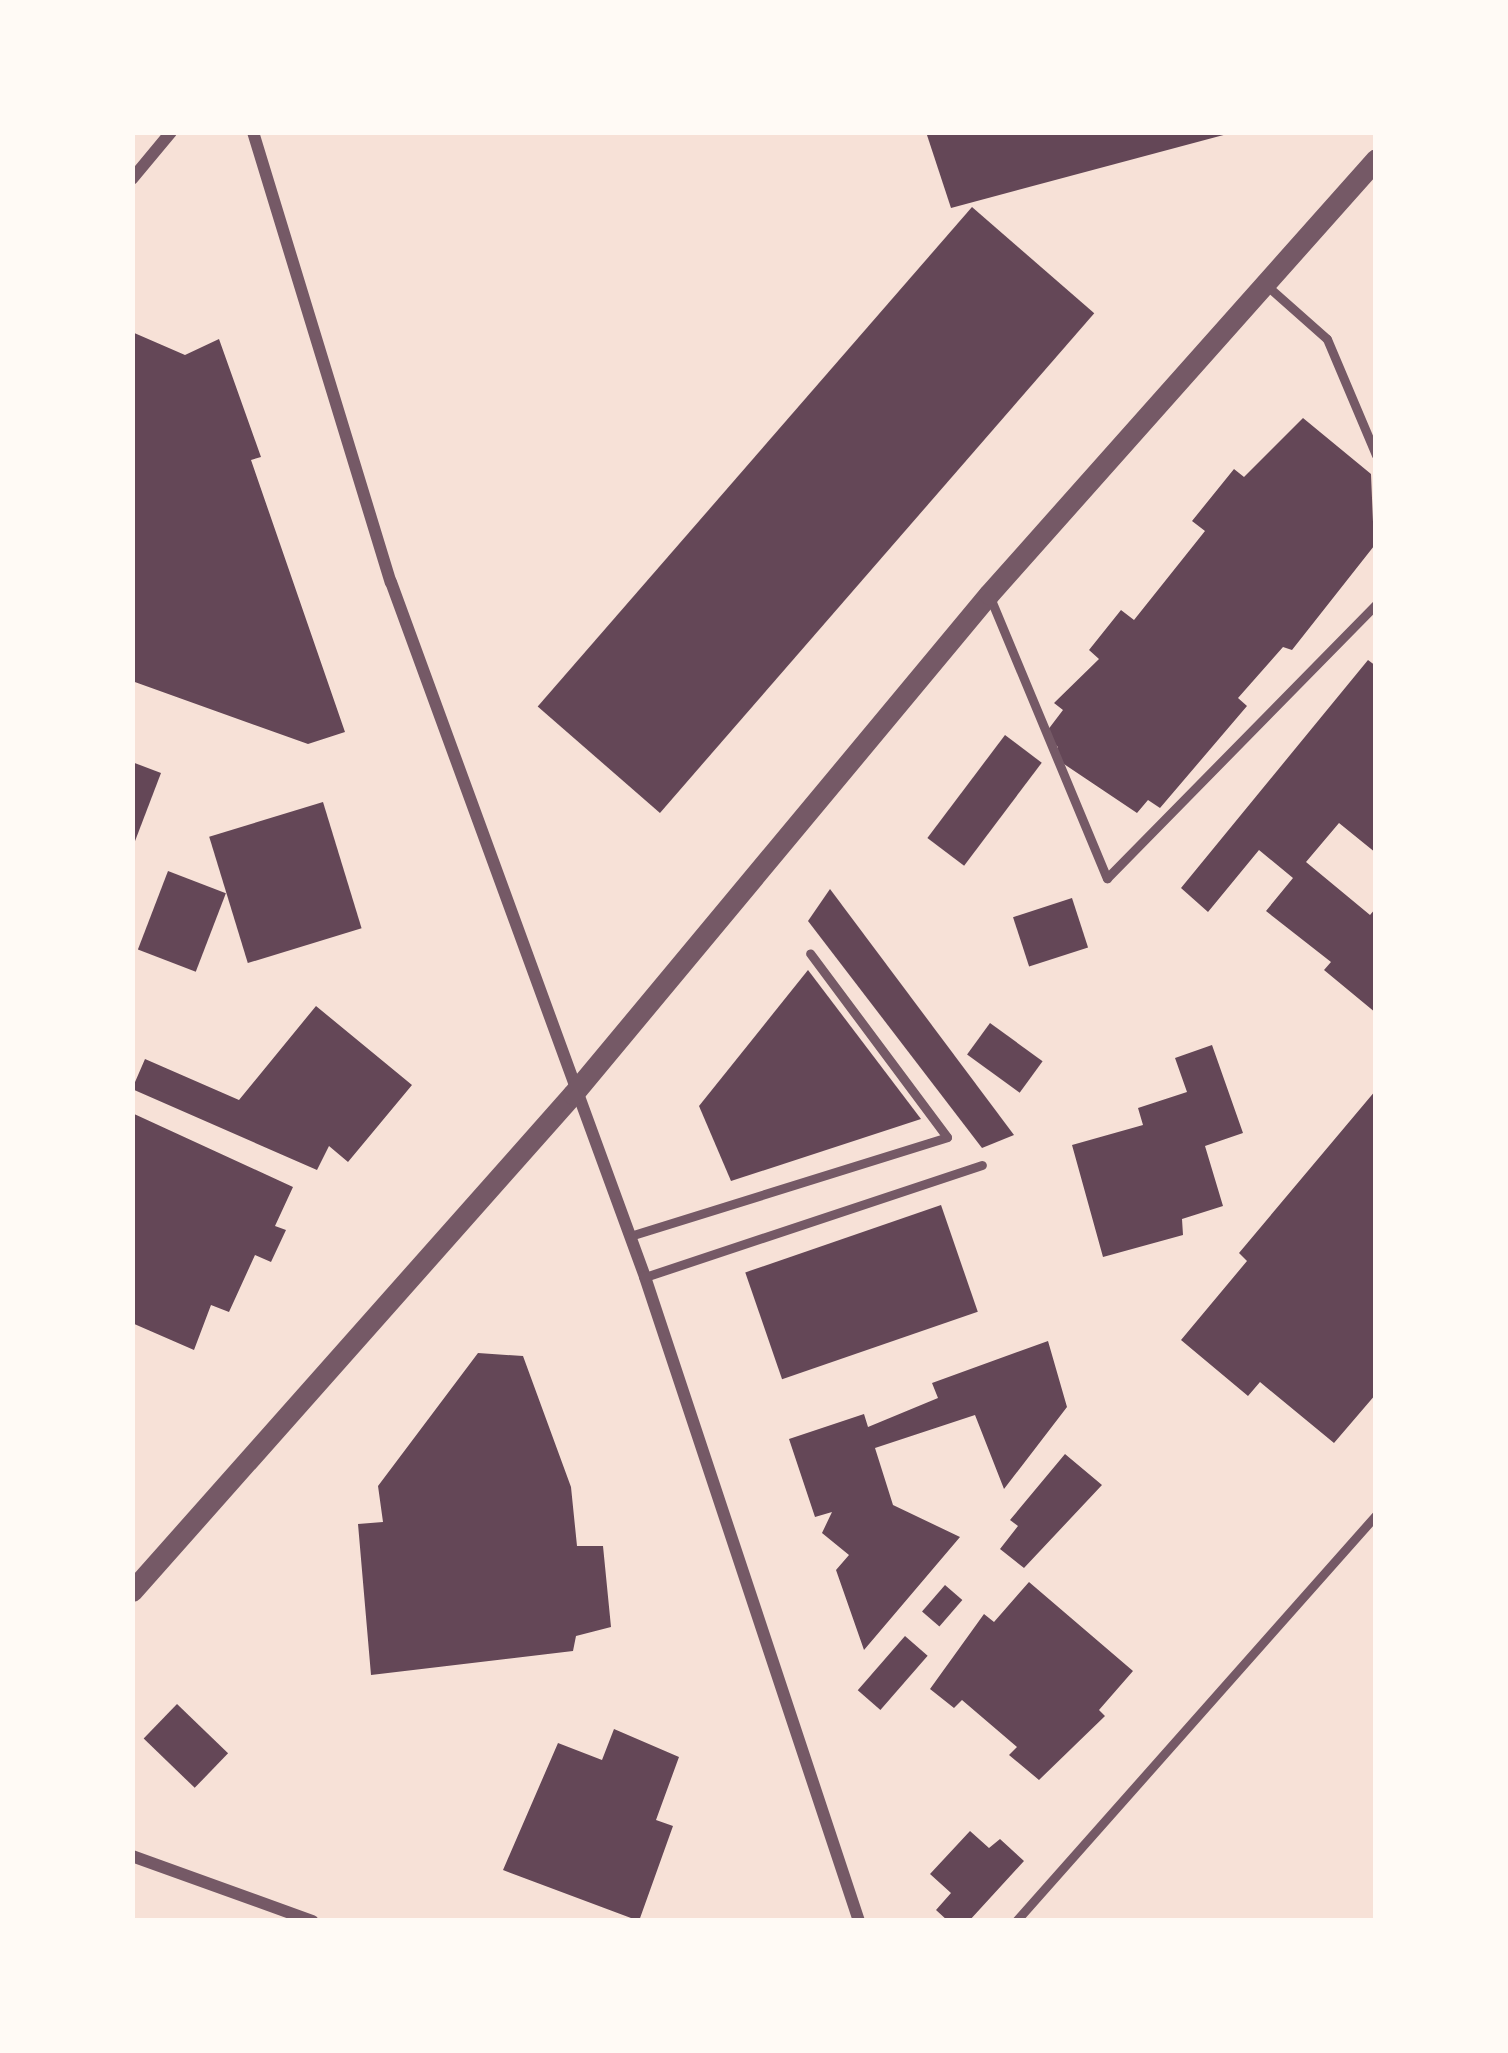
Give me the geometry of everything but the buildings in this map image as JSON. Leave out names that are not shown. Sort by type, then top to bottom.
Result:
[{"type":"street","points":[[132,179],[171,132]]},
{"type":"street","points":[[253,132],[391,582],[574,1094],[645,1277],[859,1921]]},
{"type":"street","points":[[132,1591],[574,1094],[989,594],[1376,159]]},
{"type":"street","points":[[132,1856],[313,1921]]},
{"type":"lane","points":[[1266,285],[1327,339],[1376,455]]},
{"type":"lane","points":[[989,594],[1107,878],[1376,604]]},
{"type":"lane","points":[[630,1235],[947,1137],[810,953]]},
{"type":"lane","points":[[645,1277],[982,1165]]},
{"type":"lane","points":[[1016,1921],[1376,1515]]}]
